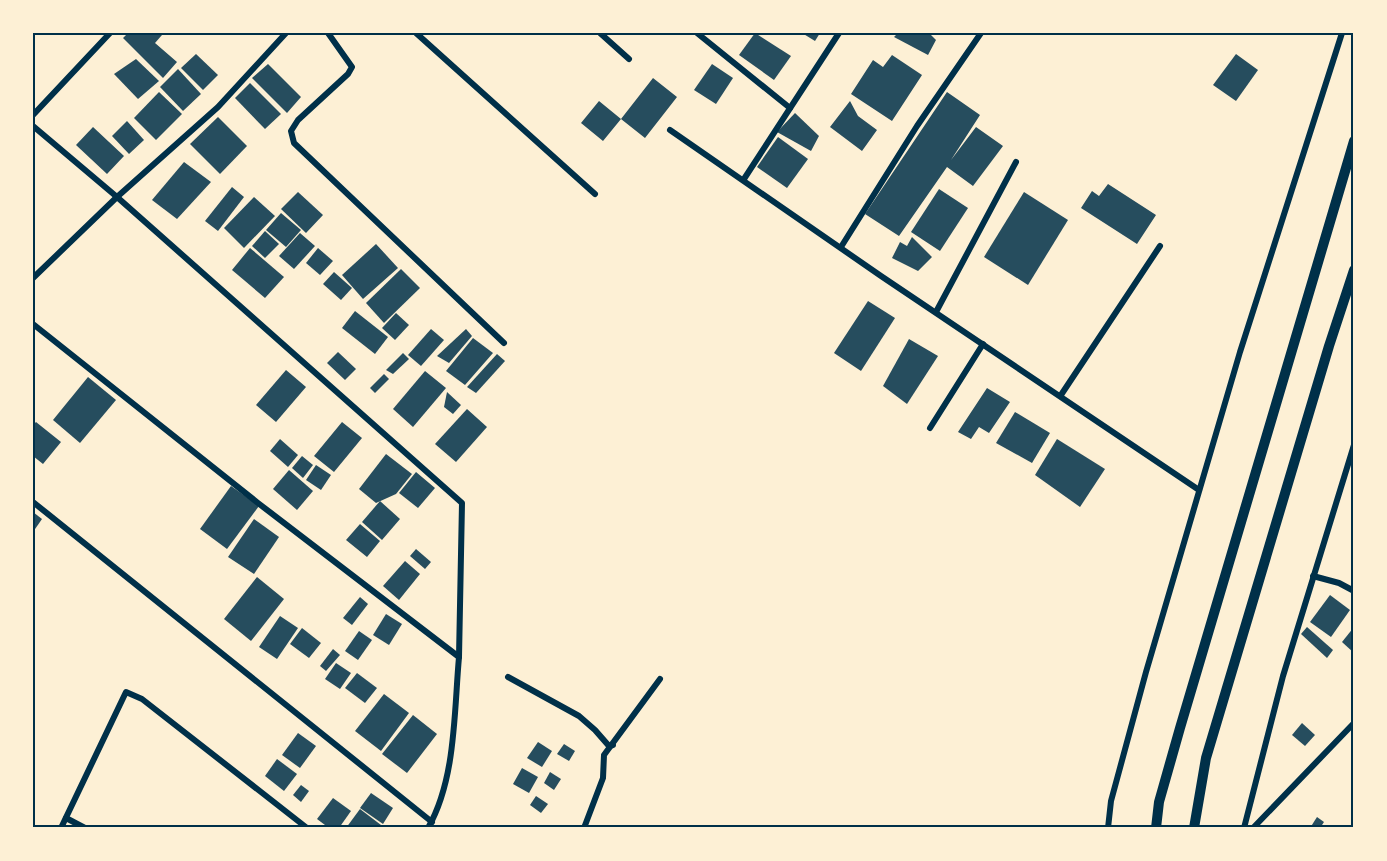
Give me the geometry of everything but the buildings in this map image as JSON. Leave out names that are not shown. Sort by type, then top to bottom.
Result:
[{"type":"street","points":[[33,115],[110,33]]},
{"type":"street","points":[[33,278],[117,197],[218,108],[286,33]]},
{"type":"street","points":[[328,33],[352,67],[348,74],[298,120],[291,131],[294,143],[504,343]]},
{"type":"street","points":[[416,33],[595,194]]},
{"type":"street","points":[[600,33],[629,59]]},
{"type":"street","points":[[697,33],[790,108]]},
{"type":"street","points":[[744,179],[839,33]]},
{"type":"street","points":[[841,247],[917,126],[981,33]]},
{"type":"street","points":[[1108,828],[1111,801],[1199,490],[1240,352],[1342,33]]},
{"type":"street","points":[[33,126],[117,197],[462,503],[459,657],[451,747],[439,809],[430,825],[33,502]]},
{"type":"street","points":[[670,130],[1199,490]]},
{"type":"street","points":[[1156,828],[1159,802],[1180,728],[1354,141]]},
{"type":"street","points":[[936,312],[1016,162]]},
{"type":"street","points":[[1061,395],[1160,246]]},
{"type":"street","points":[[1194,828],[1206,758],[1325,357],[1354,270]]},
{"type":"street","points":[[33,324],[258,503],[459,657]]},
{"type":"street","points":[[930,428],[983,344]]},
{"type":"street","points":[[1245,828],[1283,675],[1354,445]]},
{"type":"street","points":[[1313,576],[1339,583],[1354,591]]},
{"type":"street","points":[[508,677],[579,716],[609,746],[613,746]]},
{"type":"street","points":[[584,828],[603,778],[604,755],[613,746],[660,679]]},
{"type":"street","points":[[61,828],[126,692],[142,699],[307,828]]},
{"type":"street","points":[[1253,828],[1354,723]]},
{"type":"street","points":[[66,818],[85,828]]}]
